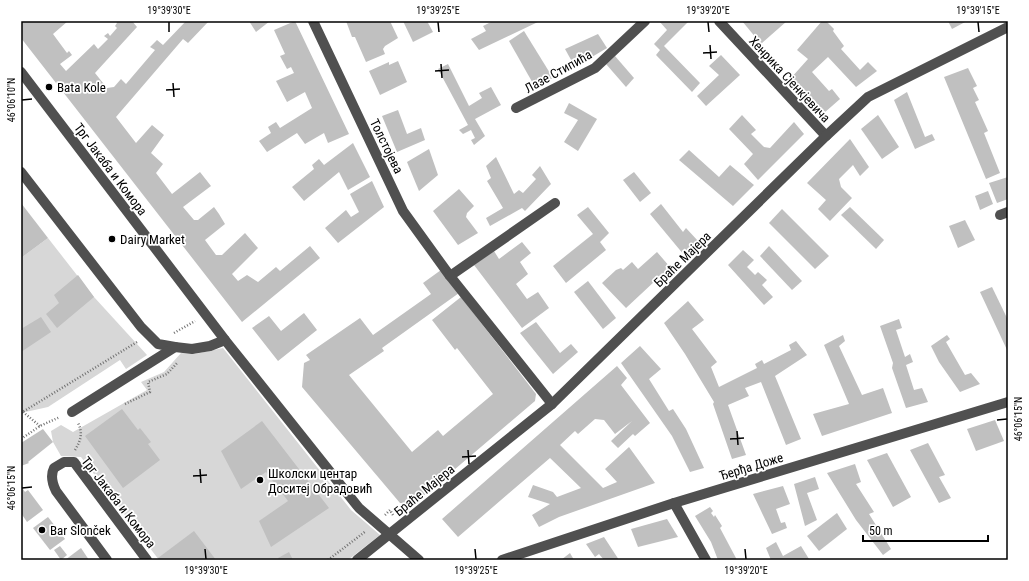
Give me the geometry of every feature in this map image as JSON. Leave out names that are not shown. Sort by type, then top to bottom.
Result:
[{"type":"street","name":"Толстојева","points":[[313,21],[403,211],[450,276],[552,404]]},
{"type":"street","name":"Лазе Стипића","points":[[516,108],[595,68],[645,21]]},
{"type":"street","name":"Хенрика Сјенкјевича","points":[[719,21],[826,136]]},
{"type":"street","name":"Браће Мајера","points":[[357,560],[552,404],[826,136],[868,98],[1005,25]]},
{"type":"street","name":"Трг Јакаба и Комора","points":[[21,72],[225,340],[359,508],[419,560]]},
{"type":"street","points":[[21,172],[141,327],[158,344],[192,349],[210,346],[225,340]]},
{"type":"street","points":[[450,276],[555,204]]},
{"type":"street","points":[[72,412],[175,347]]},
{"type":"street","name":"Ђерђа Доже","points":[[502,560],[674,503],[1008,402]]},
{"type":"street","points":[[69,461],[54,468],[51,478],[52,484],[107,560]]},
{"type":"street","name":"Трг Јакаба и Комора","points":[[69,461],[74,462],[79,468],[147,560]]},
{"type":"street","points":[[674,503],[706,560]]},
{"type":"path","points":[[149,335],[160,342],[204,316],[199,306]]},
{"type":"path","points":[[40,426],[22,413],[139,341],[134,335]]},
{"type":"path","points":[[125,404],[150,392],[148,382],[167,374],[182,357]]},
{"type":"path","points":[[21,439],[40,426],[72,412],[79,425],[81,439],[69,461]]},
{"type":"path","points":[[362,526],[379,542]]},
{"type":"path","points":[[328,560],[368,530]]},
{"type":"shaded area","points":[[48,238],[94,297],[147,355],[126,369],[120,360],[48,407],[21,413],[21,258]]},
{"type":"shaded area","points":[[223,348],[351,510],[380,535],[348,560],[159,560],[81,457],[61,456],[53,442],[51,431],[61,425],[73,432],[147,390],[141,382],[164,372],[181,353],[195,354]]},
{"type":"building","points":[[21,21],[68,21],[53,34],[67,53],[69,51],[72,55],[60,64],[66,71],[94,44],[98,49],[108,39],[104,36],[108,33],[110,36],[117,28],[115,26],[117,23],[116,21],[132,21],[137,27],[95,73],[107,88],[114,87],[121,79],[126,84],[155,50],[150,47],[157,40],[163,45],[186,21],[209,21],[188,43],[183,39],[116,117],[136,143],[152,125],[164,135],[151,153],[163,164],[156,173],[172,194],[200,172],[211,186],[183,207],[194,220],[198,220],[214,207],[219,214],[225,224],[205,240],[216,255],[222,255],[245,233],[258,248],[232,274],[238,281],[247,275],[258,282],[276,267],[280,271],[310,246],[320,258],[242,322],[21,38]]},
{"type":"building","points":[[249,21],[270,21],[256,32]]},
{"type":"building","points":[[295,21],[349,134],[328,143],[324,133],[305,144],[297,133],[267,152],[259,141],[271,133],[268,127],[276,122],[280,128],[312,108],[305,92],[287,102],[276,81],[294,73],[291,67],[287,69],[280,56],[285,54],[274,30]]},
{"type":"building","points":[[346,21],[390,21],[398,38],[385,46],[383,49],[385,54],[366,62],[355,37],[352,37]]},
{"type":"building","points":[[403,21],[427,21],[433,32],[413,42]]},
{"type":"building","points":[[493,21],[540,21],[479,50],[471,39],[486,31],[483,26]]},
{"type":"building","points":[[659,21],[689,21],[664,46],[700,83],[692,92],[656,55],[660,50],[654,44],[667,30]]},
{"type":"building","points":[[742,21],[787,21],[761,44]]},
{"type":"building","points":[[822,21],[826,21],[834,29],[833,31],[844,46],[841,49],[860,70],[868,62],[877,71],[856,87],[828,57],[812,72],[829,91],[832,89],[840,99],[824,113],[791,78],[808,59],[797,50]]},
{"type":"building","points":[[948,21],[967,21],[952,29]]},
{"type":"building","points":[[524,31],[553,78],[535,87],[509,41]]},
{"type":"building","points":[[598,34],[607,48],[575,67],[565,49]]},
{"type":"building","points":[[721,55],[740,75],[706,106],[697,96],[719,75],[709,66]]},
{"type":"building","points":[[615,56],[634,78],[626,87],[606,64]]},
{"type":"building","points":[[398,61],[407,82],[380,95],[369,71],[389,62],[389,65]]},
{"type":"building","points":[[448,64],[469,106],[482,98],[479,93],[491,87],[501,105],[475,119],[485,136],[474,145],[471,140],[475,138],[471,130],[463,134],[459,130],[468,125],[438,69]]},
{"type":"building","points":[[968,68],[977,86],[973,88],[979,100],[975,102],[988,131],[984,133],[1000,173],[986,179],[944,77]]},
{"type":"building","points":[[907,92],[925,137],[932,134],[935,140],[915,149],[894,100]]},
{"type":"building","points":[[569,103],[597,119],[578,151],[564,142],[578,120],[564,113]]},
{"type":"building","points":[[398,110],[407,134],[421,128],[425,140],[397,152],[382,116]]},
{"type":"building","points":[[742,115],[756,130],[751,134],[764,147],[770,148],[794,122],[804,134],[758,180],[744,164],[753,154],[729,129]]},
{"type":"building","points":[[878,115],[899,147],[882,159],[861,129]]},
{"type":"building","points":[[850,139],[869,167],[860,176],[853,165],[839,179],[841,187],[852,198],[830,221],[818,209],[826,200],[807,183]]},
{"type":"building","points":[[353,143],[370,177],[348,190],[339,172],[304,201],[292,187],[314,169],[312,165],[319,159],[324,165]]},
{"type":"building","points":[[429,149],[438,175],[419,191],[407,162]]},
{"type":"building","points":[[689,150],[719,177],[730,165],[754,185],[733,206],[679,160]]},
{"type":"building","points":[[496,157],[514,194],[519,190],[523,193],[536,179],[532,175],[540,166],[551,184],[525,211],[522,208],[490,226],[486,218],[503,208],[487,181],[491,178],[486,166]]},
{"type":"building","points":[[634,172],[651,193],[640,202],[623,180]]},
{"type":"building","points":[[1008,177],[1008,199],[997,203],[989,183]]},
{"type":"building","points":[[372,181],[384,207],[338,243],[325,228],[346,210],[351,217],[359,212],[350,194]]},
{"type":"building","points":[[459,189],[474,206],[467,213],[466,217],[478,233],[458,245],[433,211]]},
{"type":"building","points":[[988,191],[993,204],[980,210],[975,196]]},
{"type":"building","points":[[21,203],[48,238],[21,258]]},
{"type":"building","points":[[661,204],[683,232],[686,228],[698,241],[684,255],[650,214]]},
{"type":"building","points":[[588,207],[609,233],[600,242],[606,250],[566,283],[553,266],[593,234],[577,215]]},
{"type":"building","points":[[850,207],[884,240],[876,249],[841,215]]},
{"type":"building","points":[[782,209],[829,256],[815,269],[769,223]]},
{"type":"building","points":[[965,220],[975,240],[958,248],[949,226]]},
{"type":"building","points":[[522,242],[531,253],[520,262],[528,274],[516,284],[527,299],[538,292],[549,308],[522,328],[474,265],[494,251],[499,259]]},
{"type":"building","points":[[769,246],[802,281],[792,290],[760,256]]},
{"type":"building","points":[[743,250],[754,260],[747,267],[755,275],[758,272],[767,280],[762,285],[773,297],[764,305],[728,265]]},
{"type":"building","points":[[657,252],[670,267],[626,308],[602,283],[616,270],[621,268],[623,270],[632,262],[638,269]]},
{"type":"building","points":[[441,270],[459,293],[382,348],[384,351],[349,375],[412,452],[438,430],[443,436],[493,394],[457,348],[455,350],[432,320],[461,297],[536,394],[535,401],[414,504],[400,503],[302,387],[304,363],[310,360],[306,355],[360,318],[373,335],[431,294],[423,283]]},
{"type":"building","points":[[78,275],[94,297],[57,328],[46,314],[59,303],[54,295]]},
{"type":"building","points":[[588,281],[616,318],[603,329],[574,292]]},
{"type":"building","points":[[992,287],[1008,320],[1008,352],[980,292]]},
{"type":"building","points":[[688,301],[704,320],[692,329],[717,362],[711,367],[719,387],[757,368],[755,364],[762,360],[764,364],[791,350],[789,345],[796,341],[807,355],[775,376],[801,439],[786,445],[761,382],[745,388],[749,396],[728,405],[746,455],[732,459],[713,404],[714,402],[664,323]]},
{"type":"building","points":[[304,313],[317,330],[278,361],[252,328],[269,316],[281,331]]},
{"type":"building","points":[[41,317],[51,332],[21,352],[21,329]]},
{"type":"building","points":[[899,319],[902,328],[896,330],[905,357],[910,354],[913,362],[906,365],[914,390],[922,388],[928,402],[906,408],[892,368],[893,363],[880,326]]},
{"type":"building","points":[[536,322],[560,353],[571,344],[578,352],[553,374],[520,333]]},
{"type":"building","points":[[843,335],[845,341],[839,346],[862,395],[883,388],[892,413],[822,436],[813,414],[849,404],[824,345]]},
{"type":"building","points":[[947,335],[950,339],[946,342],[965,375],[971,373],[980,384],[960,392],[939,362],[931,346]]},
{"type":"building","points":[[640,346],[661,369],[649,379],[669,411],[673,409],[686,429],[704,468],[690,472],[672,436],[621,363]]},
{"type":"building","points":[[617,366],[627,378],[621,385],[650,423],[635,436],[633,434],[618,448],[611,441],[632,421],[615,434],[604,420],[595,419],[578,434],[575,431],[560,445],[603,488],[617,482],[605,469],[629,447],[655,483],[559,517],[539,527],[532,515],[550,504],[528,497],[533,485],[553,492],[557,497],[581,488],[550,458],[458,537],[442,519]]},
{"type":"building","points":[[122,409],[138,430],[140,428],[151,442],[148,444],[160,460],[123,488],[85,436]]},
{"type":"building","points":[[995,420],[1004,441],[976,451],[967,429]]},
{"type":"building","name":"Школски центар Доситеј Обрадовић","points":[[262,421],[329,508],[271,547],[259,521],[288,501],[266,472],[241,489],[221,451]]},
{"type":"building","points":[[43,429],[53,442],[28,462],[29,463],[21,466],[21,443]]},
{"type":"building","points":[[928,443],[945,475],[939,477],[951,498],[939,503],[910,450]]},
{"type":"building","points":[[887,453],[911,497],[893,507],[867,460]]},
{"type":"building","points":[[855,464],[861,482],[856,484],[874,512],[869,514],[891,549],[883,555],[856,520],[827,473]]},
{"type":"building","points":[[815,477],[819,489],[807,493],[817,520],[805,526],[794,484]]},
{"type":"building","points":[[21,486],[25,492],[28,490],[43,510],[27,522],[21,513]]},
{"type":"building","points":[[783,486],[790,504],[776,509],[781,523],[785,522],[787,528],[772,534],[753,494]]},
{"type":"building","points":[[710,507],[713,511],[711,513],[714,517],[715,515],[722,526],[720,528],[737,560],[718,560],[711,542],[695,516]]},
{"type":"building","points":[[837,513],[847,529],[819,551],[807,536]]},
{"type":"building","points":[[48,517],[65,539],[50,550],[33,528]]},
{"type":"building","points":[[667,519],[678,537],[638,547],[631,529]]},
{"type":"building","points":[[194,531],[216,560],[159,560],[158,558]]},
{"type":"building","points":[[604,537],[619,560],[604,560],[599,554],[595,557],[586,544]]},
{"type":"building","points":[[776,542],[783,556],[801,546],[809,559],[771,560],[766,548]]},
{"type":"building","points":[[60,546],[67,555],[61,560],[54,550]]},
{"type":"building","points":[[81,548],[89,560],[65,560]]},
{"type":"building","points":[[289,552],[293,560],[279,560],[278,558]]},
{"type":"building","points":[[570,553],[574,560],[561,560]]},
{"type":"place","name":"Bata Kole","points":[[49,87]]},
{"type":"place","name":"Dairy Market","points":[[112,239]]},
{"type":"place","name":"Школски центар Доситеј Обрадовић","points":[[260,480]]},
{"type":"place","name":"Bar Slonček","points":[[42,530]]}]
